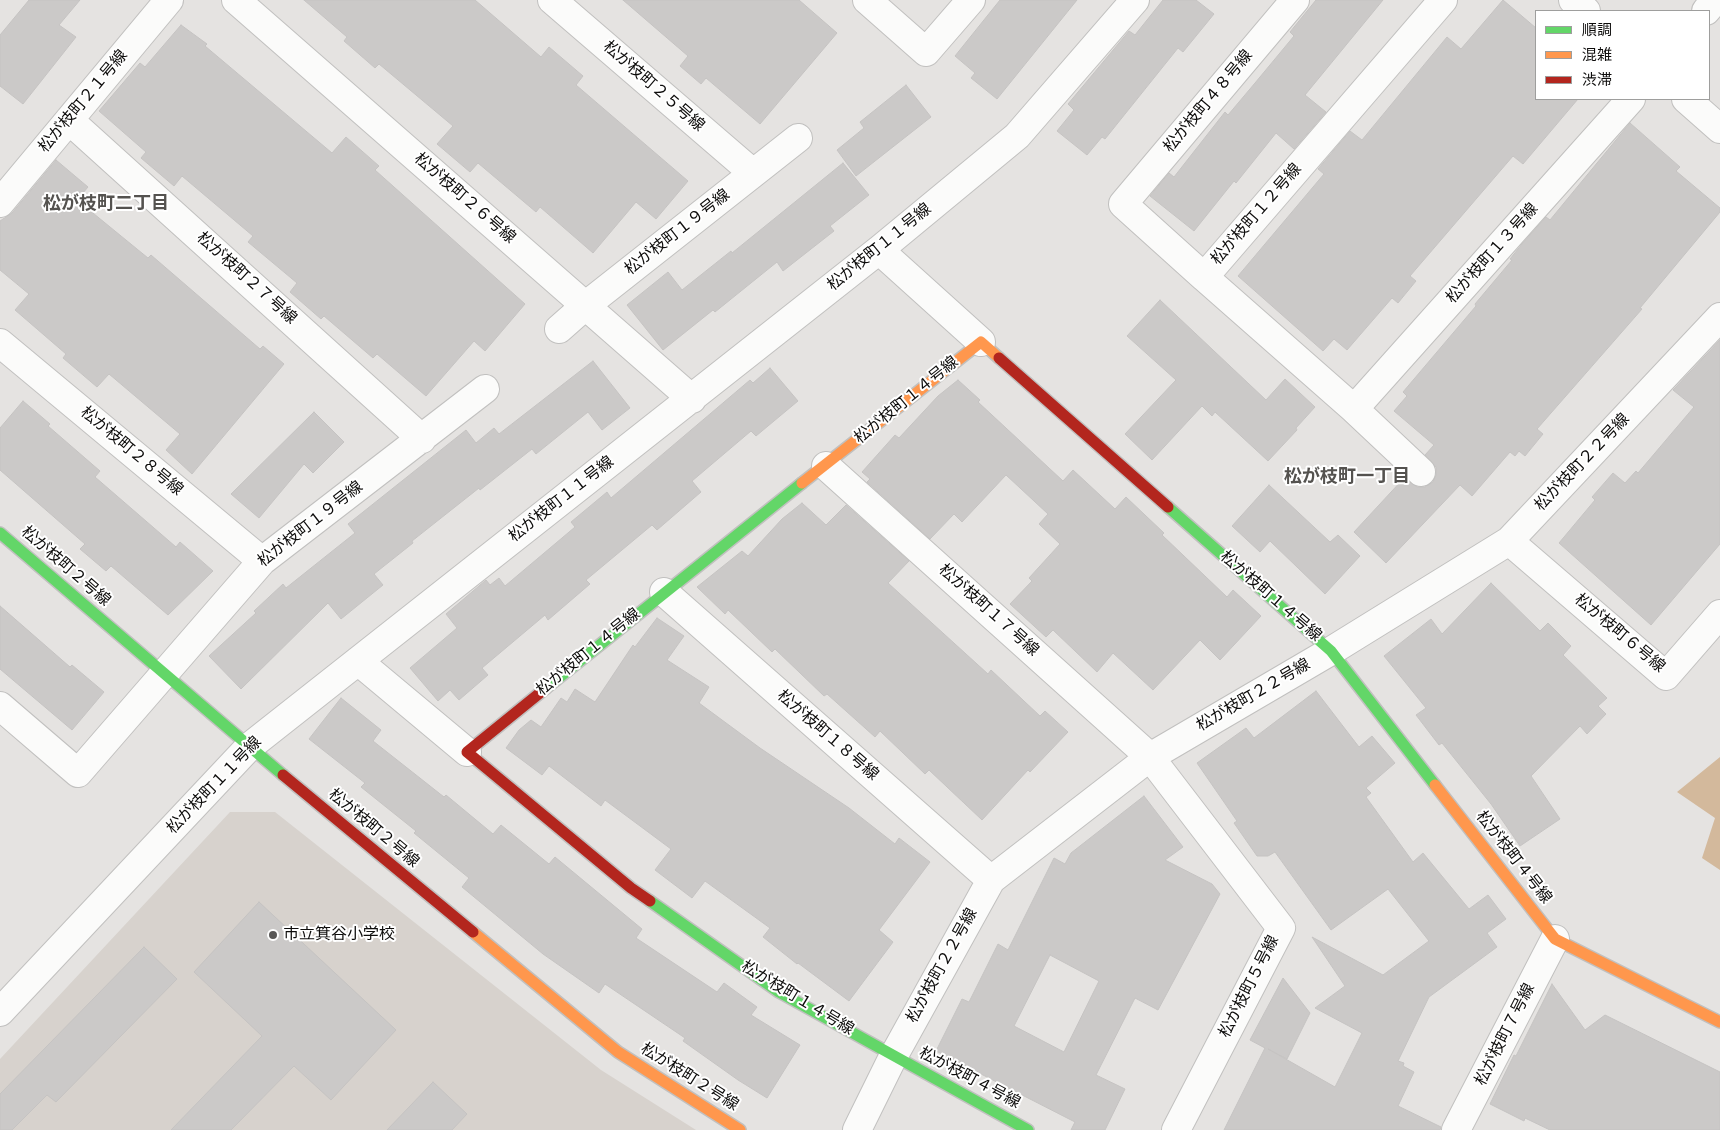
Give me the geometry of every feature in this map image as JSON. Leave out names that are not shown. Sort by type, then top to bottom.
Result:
[{"type":"street","name":"松が枝町２１号線","points":[[0,203],[169,0]]},
{"type":"street","name":"松が枝町２６号線","points":[[236,0],[692,399]]},
{"type":"street","name":"松が枝町２５号線","points":[[552,0],[753,173]]},
{"type":"street","points":[[867,0],[926,52],[971,0]]},
{"type":"street","name":"松が枝町１１号線","points":[[0,1012],[249,747],[692,399],[879,250],[1017,136],[1135,0]]},
{"type":"street","name":"松が枝町４８号線","points":[[1204,277],[1123,204],[1295,0]]},
{"type":"street","name":"松が枝町１２号線","points":[[1421,472],[1354,409],[1204,277],[1443,0]]},
{"type":"street","points":[[1574,0],[1585,10]]},
{"type":"street","points":[[1707,10],[1716,0]]},
{"type":"street","name":"松が枝町１３号線","points":[[1354,409],[1630,100]]},
{"type":"street","points":[[1687,100],[1720,129]]},
{"type":"street","name":"松が枝町２７号線","points":[[69,120],[422,439]]},
{"type":"street","name":"松が枝町１９号線","points":[[559,329],[585,306],[798,138]]},
{"type":"street","points":[[879,250],[981,342]]},
{"type":"street","name":"松が枝町２２号線","points":[[857,1130],[893,1057],[991,880],[1150,756],[1332,651],[1509,541],[1718,324]]},
{"type":"street","name":"松が枝町１４号線","points":[[468,752],[664,592],[981,342],[1332,651]]},
{"type":"street","name":"松が枝町２８号線","points":[[0,343],[262,561]]},
{"type":"street","name":"松が枝町１９号線","points":[[0,706],[78,773],[262,561],[422,439],[485,388]]},
{"type":"street","name":"松が枝町１７号線","points":[[826,466],[1150,756]]},
{"type":"street","name":"松が枝町２号線","points":[[0,533],[249,747],[618,1052],[740,1130]]},
{"type":"street","name":"松が枝町６号線","points":[[1509,541],[1666,676],[1720,614]]},
{"type":"street","name":"松が枝町１８号線","points":[[664,592],[991,880]]},
{"type":"street","name":"松が枝町４号線","points":[[1332,651],[1555,939],[1720,1022]]},
{"type":"street","name":"松が枝町１４号線","points":[[358,661],[631,888],[778,992],[893,1057]]},
{"type":"street","name":"松が枝町５号線","points":[[1150,756],[1281,928],[1176,1130]]},
{"type":"street","name":"松が枝町７号線","points":[[1466,1127],[1555,939]]},
{"type":"street","name":"松が枝町４号線","points":[[893,1057],[1028,1130]]},
{"type":"shaded area","points":[[1720,757],[1720,870],[1702,858],[1715,818],[1677,792]]},
{"type":"shaded area","name":"市立箕谷小学校","points":[[230,812],[275,812],[601,1070],[696,1130],[0,1130],[0,1059]]},
{"type":"building","points":[[29,0],[80,0],[59,25],[76,37],[23,104],[0,86],[0,35]]},
{"type":"building","points":[[304,0],[475,0],[541,57],[549,47],[583,76],[576,85],[688,181],[656,219],[636,202],[593,253],[540,207],[536,212],[478,163],[470,172],[437,144],[453,126],[379,64],[375,68],[344,41],[347,37]]},
{"type":"building","points":[[623,0],[799,0],[837,33],[760,124],[706,78],[701,84],[680,66],[688,56]]},
{"type":"building","points":[[1000,0],[1077,0],[997,99],[971,78],[975,73],[955,56]]},
{"type":"building","points":[[1163,0],[1196,0],[1214,14],[1183,52],[1178,48],[1105,139],[1102,137],[1087,155],[1057,131],[1074,110],[1068,104],[1129,31],[1135,35]]},
{"type":"building","points":[[1316,0],[1383,0],[1305,95],[1326,112],[1294,149],[1276,133],[1194,231],[1150,196],[1169,173],[1174,177],[1225,112],[1228,115],[1294,36],[1290,32]]},
{"type":"building","points":[[1503,0],[1535,27],[1535,100],[1577,100],[1523,164],[1513,156],[1410,276],[1416,281],[1398,303],[1392,298],[1347,350],[1334,339],[1323,351],[1238,276],[1324,174],[1318,169],[1350,131],[1362,140],[1447,37],[1461,49]]},
{"type":"building","points":[[181,25],[207,44],[205,46],[332,153],[346,137],[379,166],[375,170],[525,304],[485,351],[474,341],[426,396],[377,354],[373,358],[324,316],[321,319],[290,292],[297,283],[248,242],[253,236],[182,176],[174,186],[141,158],[146,152],[99,111],[140,63],[145,67]]},
{"type":"building","points":[[906,85],[931,117],[856,176],[837,150],[864,128],[860,122]]},
{"type":"building","points":[[1630,123],[1680,167],[1676,171],[1720,208],[1720,212],[1640,308],[1642,309],[1537,429],[1543,434],[1525,456],[1519,451],[1515,456],[1510,452],[1472,496],[1460,485],[1386,563],[1354,532],[1404,478],[1417,487],[1425,487],[1433,482],[1436,475],[1436,467],[1425,455],[1434,445],[1394,411],[1407,396],[1403,392],[1476,306],[1475,304],[1512,260],[1510,259],[1522,244],[1546,217],[1550,220]]},
{"type":"building","points":[[56,160],[88,187],[77,200],[148,258],[151,255],[260,349],[263,346],[284,364],[192,474],[166,450],[180,434],[109,374],[97,387],[63,358],[66,354],[15,310],[29,294],[0,270],[0,221],[12,213]]},
{"type":"building","points":[[843,163],[869,195],[830,226],[834,231],[783,271],[777,262],[715,312],[713,310],[663,350],[627,305],[668,272],[682,290],[731,251],[732,253]]},
{"type":"building","points":[[1160,300],[1266,400],[1285,379],[1315,407],[1296,428],[1297,430],[1268,461],[1215,412],[1212,416],[1202,406],[1152,460],[1125,434],[1176,380],[1127,336]]},
{"type":"building","points":[[1720,340],[1720,544],[1651,625],[1559,543],[1595,500],[1592,497],[1613,473],[1625,483],[1636,471],[1638,473],[1694,407],[1673,390]]},
{"type":"building","points":[[593,361],[630,408],[602,430],[588,412],[536,454],[532,449],[412,541],[413,543],[374,574],[383,585],[341,619],[328,603],[241,689],[209,656],[256,613],[254,611],[283,584],[286,588],[355,533],[348,524],[466,430],[476,443],[494,428],[499,434]]},
{"type":"building","points":[[770,368],[798,401],[756,436],[751,431],[692,481],[701,492],[657,530],[652,525],[586,580],[590,584],[548,620],[545,615],[482,668],[488,675],[459,700],[450,690],[438,701],[410,668],[457,628],[446,614],[486,580],[490,585],[499,578],[505,586],[575,527],[571,522],[607,492],[611,498],[750,380],[753,383]]},
{"type":"building","points":[[958,380],[980,400],[978,402],[1063,481],[1073,470],[1115,509],[1126,497],[1164,533],[1162,535],[1227,597],[1233,590],[1261,616],[1220,660],[1200,640],[1153,690],[1113,653],[1097,672],[1053,630],[1046,637],[1010,604],[1032,581],[1029,578],[1060,544],[1039,524],[1048,514],[1006,475],[962,522],[954,514],[930,539],[867,482],[870,479],[862,472],[895,435],[899,438],[938,396]]},
{"type":"building","points":[[23,401],[50,424],[48,426],[100,471],[95,477],[176,547],[180,542],[213,571],[168,615],[111,566],[106,571],[80,549],[85,544],[0,470],[0,428]]},
{"type":"building","points":[[314,412],[344,442],[313,473],[304,464],[259,518],[231,494]]},
{"type":"building","points":[[1269,485],[1330,542],[1338,535],[1360,556],[1325,594],[1270,541],[1260,552],[1232,526]]},
{"type":"building","points":[[802,503],[826,525],[846,505],[909,561],[888,583],[988,674],[991,670],[1040,716],[1045,711],[1068,732],[1030,772],[1028,770],[982,820],[929,770],[925,774],[880,731],[875,737],[827,694],[824,696],[775,649],[772,652],[728,610],[725,614],[697,587],[742,551],[748,556],[782,519]]},
{"type":"building","points":[[1491,583],[1540,631],[1548,623],[1571,646],[1563,655],[1607,698],[1598,706],[1606,714],[1587,734],[1580,726],[1531,776],[1560,819],[1520,846],[1491,804],[1442,743],[1439,745],[1416,715],[1426,708],[1384,656],[1431,619],[1442,634]]},
{"type":"building","points":[[0,606],[70,667],[72,665],[104,692],[72,730],[0,669]]},
{"type":"building","points":[[657,618],[684,636],[667,660],[709,687],[699,703],[760,748],[849,808],[895,844],[899,838],[930,862],[879,930],[893,942],[849,1001],[763,937],[770,928],[705,881],[692,898],[655,870],[671,849],[605,800],[601,806],[549,766],[542,775],[506,748],[519,730],[531,720],[541,727],[561,698],[567,702],[575,689],[595,702],[633,645],[635,647]]},
{"type":"building","points":[[1316,691],[1359,747],[1372,736],[1395,763],[1366,788],[1371,793],[1366,797],[1413,862],[1423,853],[1469,909],[1488,895],[1506,919],[1487,933],[1497,947],[1429,997],[1398,1061],[1404,1063],[1403,1066],[1414,1072],[1398,1106],[1441,1127],[1440,1130],[1224,1130],[1265,1048],[1250,1040],[1283,978],[1310,1013],[1287,1059],[1268,1049],[1335,1087],[1362,1033],[1315,1008],[1345,986],[1312,937],[1383,975],[1429,941],[1388,889],[1331,930],[1275,852],[1268,856],[1257,856],[1234,823],[1237,821],[1197,763],[1246,728],[1254,738]]},
{"type":"building","points":[[341,698],[381,730],[373,741],[444,797],[446,795],[493,834],[501,825],[549,864],[555,857],[642,929],[636,938],[717,992],[724,983],[757,1007],[751,1015],[800,1045],[767,1098],[738,1080],[683,1041],[685,1038],[605,984],[599,993],[543,954],[462,887],[469,878],[414,833],[416,831],[361,787],[365,783],[309,739]]},
{"type":"building","points":[[1144,796],[1183,847],[1165,860],[1212,884],[1220,894],[1158,1010],[1135,998],[1096,1075],[1125,1089],[1105,1130],[1071,1130],[1075,1122],[936,1051],[962,999],[969,1002],[998,944],[1008,950],[1054,858],[1065,864],[1071,853]],"holes":[[[1050,955],[1099,981],[1064,1052],[1014,1026]]]},
{"type":"building","points":[[259,902],[396,1030],[331,1100],[294,1066],[231,1130],[171,1130],[262,1036],[194,972]]},
{"type":"building","points":[[144,947],[177,979],[56,1102],[47,1095],[12,1130],[0,1130],[0,1094]]},
{"type":"building","points":[[1552,984],[1585,1030],[1605,1015],[1720,1072],[1720,1130],[1550,1130],[1525,1118],[1524,1121],[1490,1104]]},
{"type":"building","points":[[433,1082],[467,1114],[452,1130],[387,1130]]},
{"type":"traffic: fast","points":[[546,688],[802,483]]},
{"type":"traffic: fast","points":[[1168,507],[1331,651],[1435,785]]},
{"type":"traffic: fast","points":[[0,533],[283,775]]},
{"type":"traffic: fast","points":[[650,901],[779,992],[1028,1130]]},
{"type":"traffic: slow","points":[[802,483],[981,342],[999,358]]},
{"type":"traffic: slow","points":[[1435,785],[1555,939],[1720,1022]]},
{"type":"traffic: slow","points":[[473,932],[618,1052],[740,1130]]},
{"type":"traffic: jam","points":[[999,358],[1168,507]]},
{"type":"traffic: jam","points":[[546,688],[467,752],[631,888],[650,901]]},
{"type":"traffic: jam","points":[[283,775],[473,932]]},
{"type":"place","name":"市立箕谷小学校","points":[[273,935]]},
{"type":"district","name":"松が枝町二丁目","points":[[106,205]]},
{"type":"district","name":"松が枝町一丁目","points":[[1347,478]]}]
